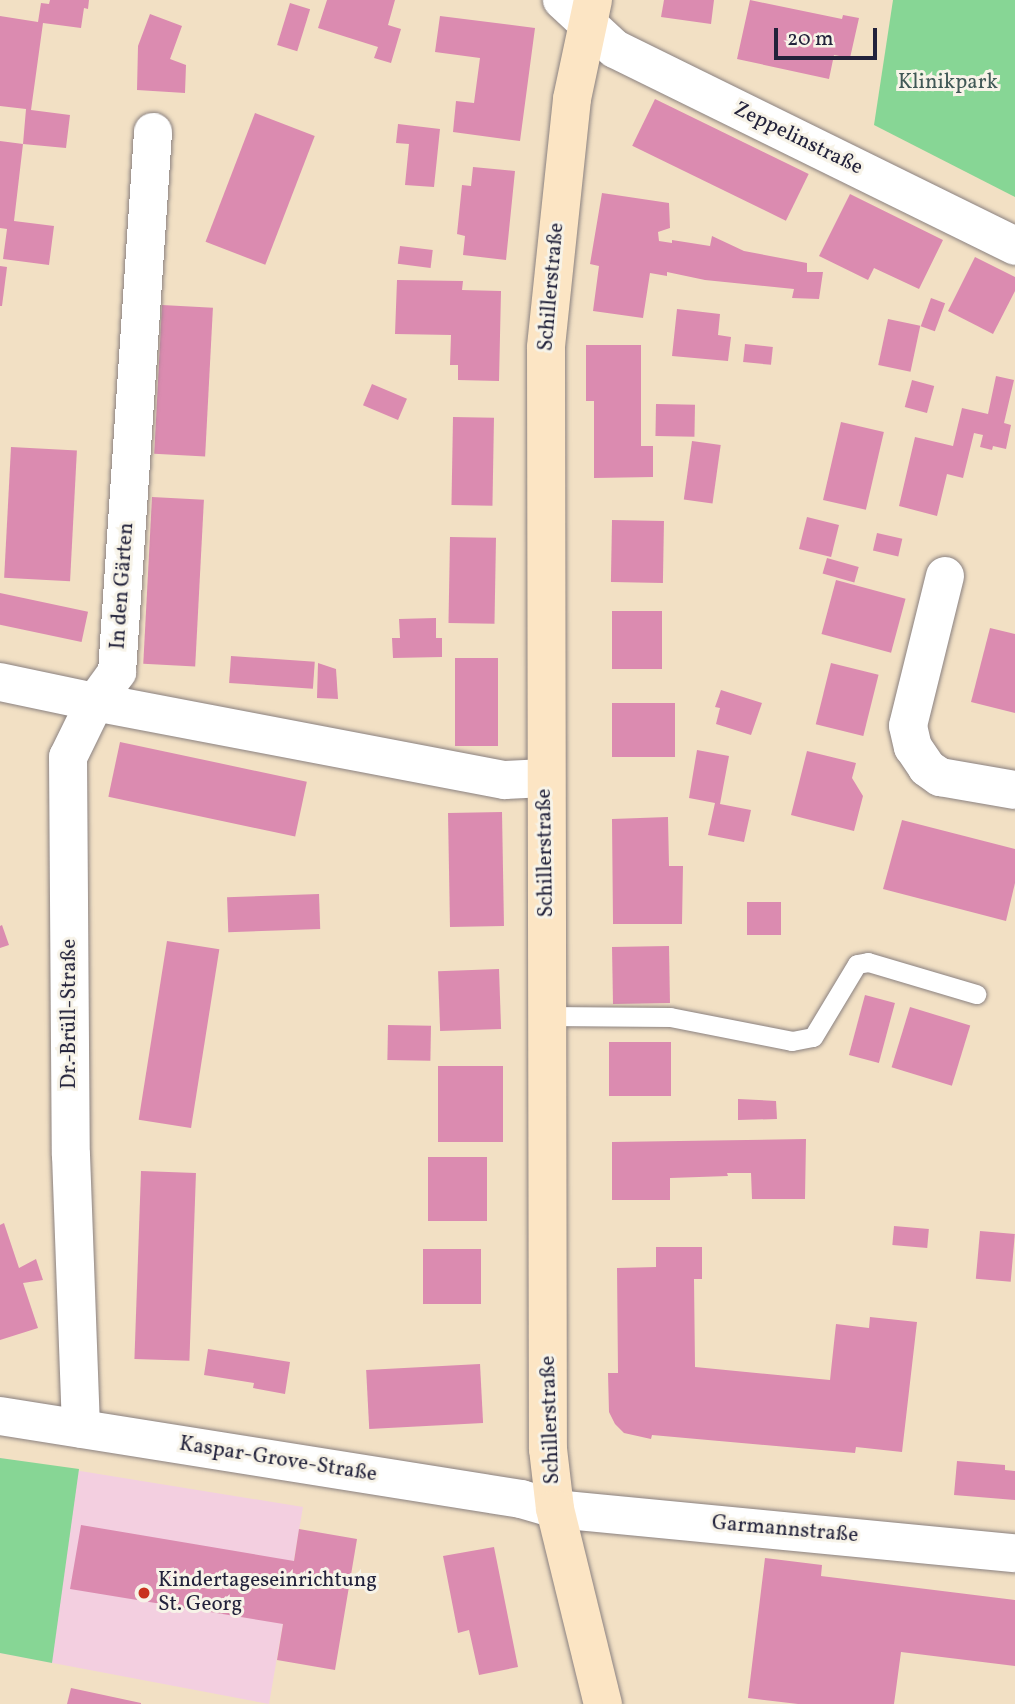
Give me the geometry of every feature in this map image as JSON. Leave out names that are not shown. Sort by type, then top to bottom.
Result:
[{"type":"street","name":"Zeppelinstraße","points":[[581,8],[615,49],[1015,246]]},
{"type":"street","name":"Schillerstraße","points":[[581,8],[546,348],[548,1449],[555,1509],[603,1704]]},
{"type":"street","name":"In den Gärten","points":[[95,702],[117,672],[153,132]]},
{"type":"street","points":[[945,576],[908,726],[913,747],[926,768],[940,777],[1015,790]]},
{"type":"street","points":[[0,682],[505,780],[545,778]]},
{"type":"street","name":"Dr.-Brüll-Straße","points":[[81,1429],[71,1155],[68,757],[95,702]]},
{"type":"street","name":"Kaspar-Grove-Straße","points":[[0,1416],[521,1499],[555,1509]]},
{"type":"street","name":"Garmannstraße","points":[[555,1509],[1015,1553]]},
{"type":"lane","points":[[547,1016],[670,1017],[792,1041],[813,1037],[857,964],[868,962],[976,994]]},
{"type":"shaded area","name":"Kindertageseinrichtung St. Georg","points":[[0,1458],[303,1507],[269,1704],[0,1653]]},
{"type":"green space","name":"Klinikpark","points":[[893,0],[1015,0],[1015,197],[874,125]]},
{"type":"green space","points":[[0,1458],[79,1469],[52,1663],[0,1653]]},
{"type":"building","points":[[50,0],[89,0],[88,9],[84,8],[81,28],[43,23],[31,110],[70,115],[66,148],[23,144],[26,109],[0,106],[0,16],[38,22],[41,3],[49,4]]},
{"type":"building","points":[[327,0],[395,0],[388,25],[401,29],[391,63],[374,58],[378,47],[318,28]]},
{"type":"building","points":[[664,0],[714,0],[711,24],[661,17]]},
{"type":"building","points":[[750,0],[842,19],[843,15],[859,18],[850,58],[834,55],[829,79],[737,59]]},
{"type":"building","points":[[290,3],[310,9],[297,51],[277,45]]},
{"type":"building","points":[[150,14],[182,26],[170,59],[186,65],[185,93],[137,90],[138,46]]},
{"type":"building","points":[[440,16],[535,28],[520,141],[453,132],[456,101],[474,103],[480,58],[435,52]]},
{"type":"building","points":[[655,99],[809,174],[786,221],[632,146]]},
{"type":"building","points":[[255,113],[315,136],[265,265],[206,242]]},
{"type":"building","points":[[398,124],[440,129],[434,187],[405,185],[409,144],[396,143]]},
{"type":"building","points":[[0,141],[23,144],[14,221],[54,226],[49,265],[3,259],[7,229],[0,228]]},
{"type":"building","points":[[473,167],[515,171],[506,260],[463,255],[465,236],[457,234],[462,185],[471,186]]},
{"type":"building","points":[[602,193],[669,203],[670,228],[658,232],[659,241],[672,243],[672,240],[710,246],[712,236],[744,251],[807,263],[807,272],[823,272],[819,299],[792,298],[794,289],[705,280],[667,272],[667,276],[650,273],[643,318],[593,311],[599,266],[590,264]]},
{"type":"building","points":[[850,194],[943,240],[919,289],[874,268],[868,280],[819,256]]},
{"type":"building","points":[[400,246],[433,250],[431,268],[398,264]]},
{"type":"building","points":[[975,257],[1015,277],[1015,291],[993,334],[948,311]]},
{"type":"building","points":[[0,266],[7,267],[2,306],[0,306]]},
{"type":"building","points":[[397,280],[463,281],[462,290],[501,291],[499,381],[458,380],[458,365],[450,365],[451,335],[395,334]]},
{"type":"building","points":[[931,298],[945,303],[935,331],[921,326]]},
{"type":"building","points":[[162,305],[213,308],[205,456],[154,454]]},
{"type":"building","points":[[677,309],[720,314],[718,335],[731,337],[728,361],[672,356]]},
{"type":"building","points":[[888,319],[920,326],[911,372],[878,365]]},
{"type":"building","points":[[745,344],[773,347],[771,365],[743,362]]},
{"type":"building","points":[[586,345],[641,345],[641,446],[653,446],[653,477],[594,478],[594,401],[586,401]]},
{"type":"building","points":[[996,376],[1014,380],[1004,423],[1011,425],[1006,449],[980,447],[983,435],[974,433],[963,478],[947,474],[937,516],[899,506],[915,437],[953,446],[962,408],[988,414]]},
{"type":"building","points":[[912,380],[934,386],[927,413],[905,407]]},
{"type":"building","points":[[372,384],[407,399],[398,420],[363,405]]},
{"type":"building","points":[[656,404],[695,405],[694,437],[655,436]]},
{"type":"building","points":[[453,417],[494,418],[492,506],[451,505]]},
{"type":"building","points":[[841,422],[884,432],[866,510],[823,500]]},
{"type":"building","points":[[692,441],[721,445],[713,503],[684,499]]},
{"type":"building","points":[[11,447],[77,450],[70,581],[4,578]]},
{"type":"building","points":[[152,497],[204,500],[195,666],[143,664]]},
{"type":"building","points":[[807,517],[839,525],[831,557],[799,549]]},
{"type":"building","points":[[612,520],[664,521],[663,583],[611,582]]},
{"type":"building","points":[[877,533],[902,539],[898,556],[873,551]]},
{"type":"building","points":[[450,537],[496,538],[494,624],[448,623]]},
{"type":"building","points":[[827,558],[859,567],[854,582],[823,573]]},
{"type":"building","points":[[836,580],[906,599],[891,653],[822,634]]},
{"type":"building","points":[[0,593],[88,612],[82,642],[0,625]]},
{"type":"building","points":[[612,611],[662,611],[662,669],[612,669]]},
{"type":"building","points":[[436,618],[436,638],[442,638],[442,657],[393,658],[392,638],[400,638],[399,619]]},
{"type":"building","points":[[990,628],[1015,634],[1015,713],[971,702]]},
{"type":"building","points":[[231,656],[315,662],[313,689],[229,683]]},
{"type":"building","points":[[455,658],[498,658],[498,746],[455,746]]},
{"type":"building","points":[[318,663],[336,669],[338,699],[317,698]]},
{"type":"building","points":[[831,663],[879,675],[863,736],[816,724]]},
{"type":"building","points":[[721,690],[762,703],[751,735],[716,724],[720,708],[715,707]]},
{"type":"building","points":[[612,703],[675,703],[675,757],[612,757]]},
{"type":"building","points":[[120,742],[307,782],[295,836],[108,797]]},
{"type":"building","points":[[697,750],[729,756],[720,804],[751,810],[744,842],[708,835],[715,803],[689,798]]},
{"type":"building","points":[[807,751],[856,763],[852,778],[863,796],[854,831],[791,815]]},
{"type":"building","points":[[502,812],[504,926],[450,927],[448,813]]},
{"type":"building","points":[[668,817],[669,866],[683,866],[682,924],[613,924],[612,819]]},
{"type":"building","points":[[902,820],[1015,849],[1015,883],[1006,921],[883,889]]},
{"type":"building","points":[[319,894],[320,929],[228,932],[227,897]]},
{"type":"building","points":[[747,902],[781,902],[781,935],[747,935]]},
{"type":"building","points":[[2,925],[9,945],[0,948],[0,926]]},
{"type":"building","points":[[167,941],[219,949],[191,1128],[139,1120]]},
{"type":"building","points":[[669,946],[670,1003],[613,1004],[612,947]]},
{"type":"building","points":[[499,969],[501,1029],[440,1031],[438,971]]},
{"type":"building","points":[[865,995],[895,1003],[879,1063],[849,1055]]},
{"type":"building","points":[[910,1007],[970,1025],[952,1086],[892,1067]]},
{"type":"building","points":[[388,1025],[431,1026],[430,1061],[387,1060]]},
{"type":"building","points":[[609,1042],[671,1042],[671,1096],[609,1096]]},
{"type":"building","points":[[438,1066],[503,1066],[503,1142],[438,1142]]},
{"type":"building","points":[[738,1099],[776,1101],[777,1119],[738,1120]]},
{"type":"building","points":[[806,1139],[805,1199],[752,1199],[751,1173],[727,1173],[728,1176],[670,1178],[670,1200],[612,1200],[612,1142]]},
{"type":"building","points":[[428,1157],[487,1157],[487,1221],[428,1221]]},
{"type":"building","points":[[141,1171],[196,1173],[189,1361],[134,1359]]},
{"type":"building","points":[[4,1223],[19,1268],[36,1259],[43,1280],[23,1283],[38,1328],[0,1340],[0,1225]]},
{"type":"building","points":[[894,1226],[929,1229],[927,1248],[892,1245]]},
{"type":"building","points":[[980,1231],[1015,1234],[1011,1282],[976,1279]]},
{"type":"building","points":[[656,1247],[702,1247],[702,1279],[694,1279],[695,1367],[830,1380],[836,1324],[869,1328],[870,1317],[917,1322],[902,1452],[856,1447],[855,1453],[652,1435],[651,1439],[624,1433],[609,1412],[608,1373],[618,1373],[617,1268],[656,1267]]},
{"type":"building","points":[[423,1249],[481,1249],[481,1304],[423,1304]]},
{"type":"building","points":[[208,1349],[290,1362],[285,1394],[253,1388],[254,1383],[204,1375]]},
{"type":"building","points":[[480,1364],[483,1423],[369,1429],[366,1370]]},
{"type":"building","points":[[957,1461],[1005,1465],[1005,1470],[1015,1471],[1015,1500],[954,1495]]},
{"type":"building","points":[[81,1525],[294,1561],[299,1529],[357,1539],[335,1670],[277,1660],[283,1624],[70,1589]]},
{"type":"building","points":[[494,1547],[518,1667],[479,1675],[469,1630],[458,1633],[443,1556]]},
{"type":"building","points":[[765,1558],[822,1565],[821,1576],[1015,1600],[1015,1666],[901,1652],[894,1704],[798,1704],[748,1698]]},
{"type":"building","points":[[71,1688],[141,1703],[141,1704],[67,1704]]},
{"type":"place","name":"Kindertageseinrichtung St. Georg","points":[[144,1593]]}]
